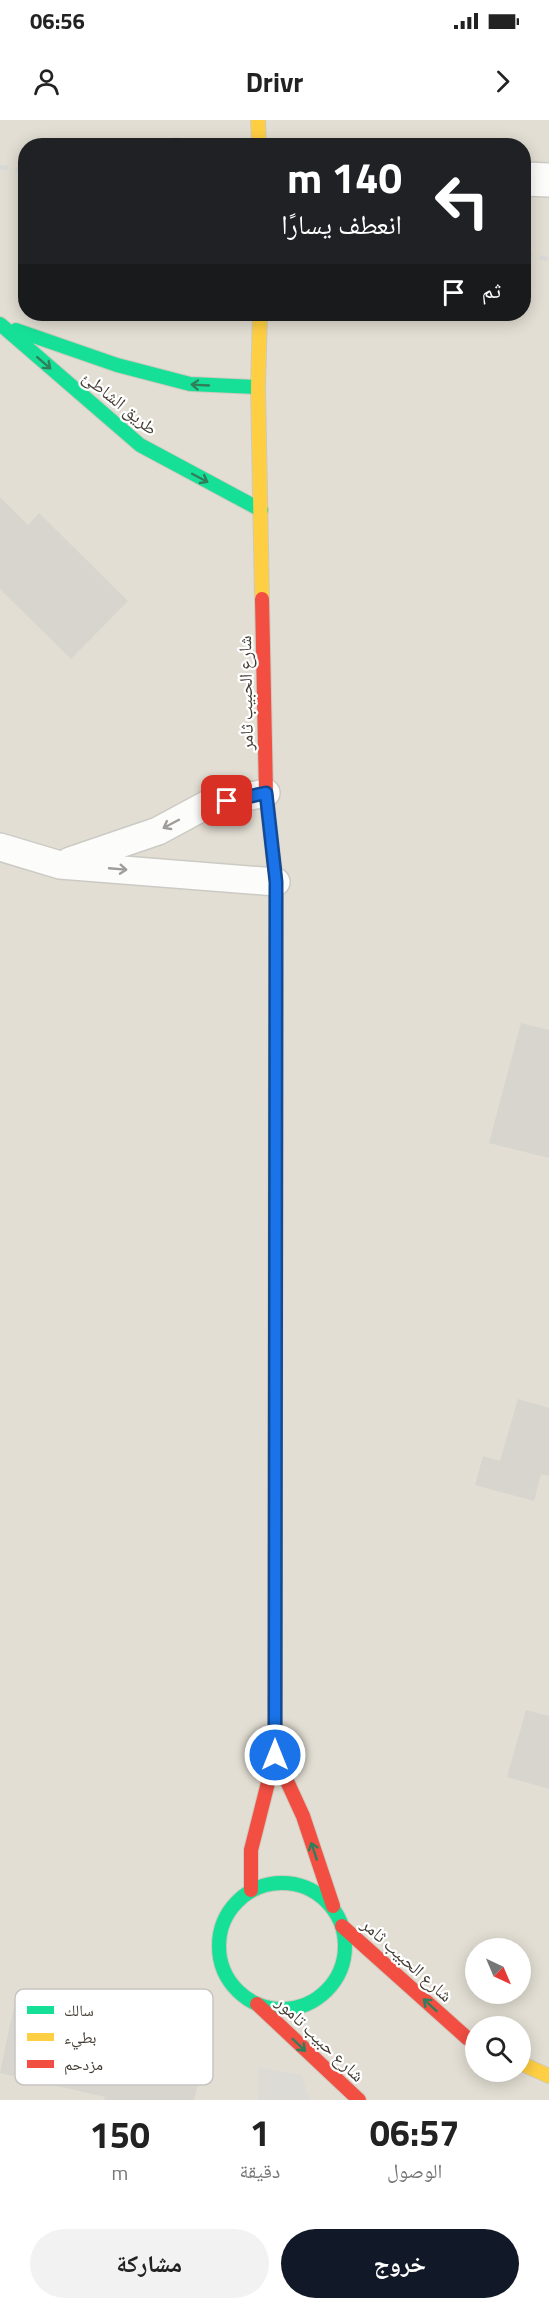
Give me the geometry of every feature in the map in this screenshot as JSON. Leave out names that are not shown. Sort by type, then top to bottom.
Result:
[{"type":"street","points":[[258,120],[259,138]]},
{"type":"street","points":[[531,179],[549,180]]},
{"type":"street","name":"شارع الحبيب ثامر","points":[[251,1890],[251,1850],[275,1755],[276,882],[266,793],[258,387],[260,321]]},
{"type":"street","name":"طريق الشاطئ","points":[[258,387],[190,384],[117,365],[0,324],[140,445],[261,510]]},
{"type":"street","name":"شارع الحبيب ثامر","points":[[275,1755],[303,1816],[333,1906]]},
{"type":"street","points":[[251,1890],[272,1883],[295,1883],[315,1892],[333,1906]]},
{"type":"street","name":"شارع حبيب تامور","points":[[251,1890],[234,1905],[223,1924],[219,1943],[220,1962],[228,1979],[241,1994],[257,2004],[358,2100]]},
{"type":"street","name":"شارع حبيب تامور","points":[[257,2004],[277,2009],[298,2007],[316,1998],[332,1985],[341,1967],[345,1947],[342,1926],[333,1906]]},
{"type":"street","name":"شارع الحبيب ثامر","points":[[342,1926],[465,2037]]},
{"type":"street","points":[[531,2068],[549,2076]]},
{"type":"lane","points":[[60,865],[158,831],[208,804],[266,793]]},
{"type":"lane","points":[[0,847],[60,865],[276,882]]},
{"type":"shaded area","points":[[0,120],[549,120],[549,2100],[0,2100]]},
{"type":"shaded area","points":[[258,2067],[301,2075],[310,2100],[258,2100]]},
{"type":"building","points":[[0,497],[28,525],[39,513],[128,601],[71,659],[0,589]]},
{"type":"building","points":[[521,1023],[549,1030],[549,1158],[489,1143]]},
{"type":"building","points":[[518,1399],[549,1408],[549,1476],[541,1474],[534,1501],[475,1485],[483,1456],[500,1461]]},
{"type":"building","points":[[526,1710],[549,1716],[549,1789],[507,1777]]},
{"type":"building","points":[[14,2006],[15,2076],[0,2073]]},
{"type":"building","points":[[52,2085],[198,2085],[194,2100],[104,2100],[105,2097]]},
{"type":"railway","points":[[0,167],[18,170]]},
{"type":"railway","points":[[531,256],[549,259]]},
{"type":"traffic: fast","points":[[0,324],[140,445],[261,510]]},
{"type":"traffic: fast","points":[[16,330],[117,365],[190,384],[258,387]]},
{"type":"traffic: fast","points":[[275,1436],[276,1010]]},
{"type":"traffic: fast","points":[[282,1883],[306,1888],[326,1902],[340,1922],[345,1946],[340,1970],[326,1990],[306,2004],[282,2009],[258,2004],[238,1990],[224,1970],[219,1946],[224,1922],[238,1902],[258,1888],[282,1883]]},
{"type":"traffic: slow","points":[[258,120],[259,138]]},
{"type":"traffic: slow","points":[[260,321],[258,387],[262,599]]},
{"type":"traffic: slow","points":[[531,2068],[549,2076]]},
{"type":"traffic: jam","points":[[262,599],[266,793],[276,882],[276,1010]]},
{"type":"traffic: jam","points":[[251,1890],[251,1850],[275,1755],[275,1436]]},
{"type":"traffic: jam","points":[[275,1755],[303,1816],[333,1906]]},
{"type":"traffic: jam","points":[[342,1926],[465,2036]]},
{"type":"traffic: jam","points":[[257,2004],[359,2100]]},
{"type":"route","points":[[227,801],[266,793],[276,882],[275,1755]]}]
